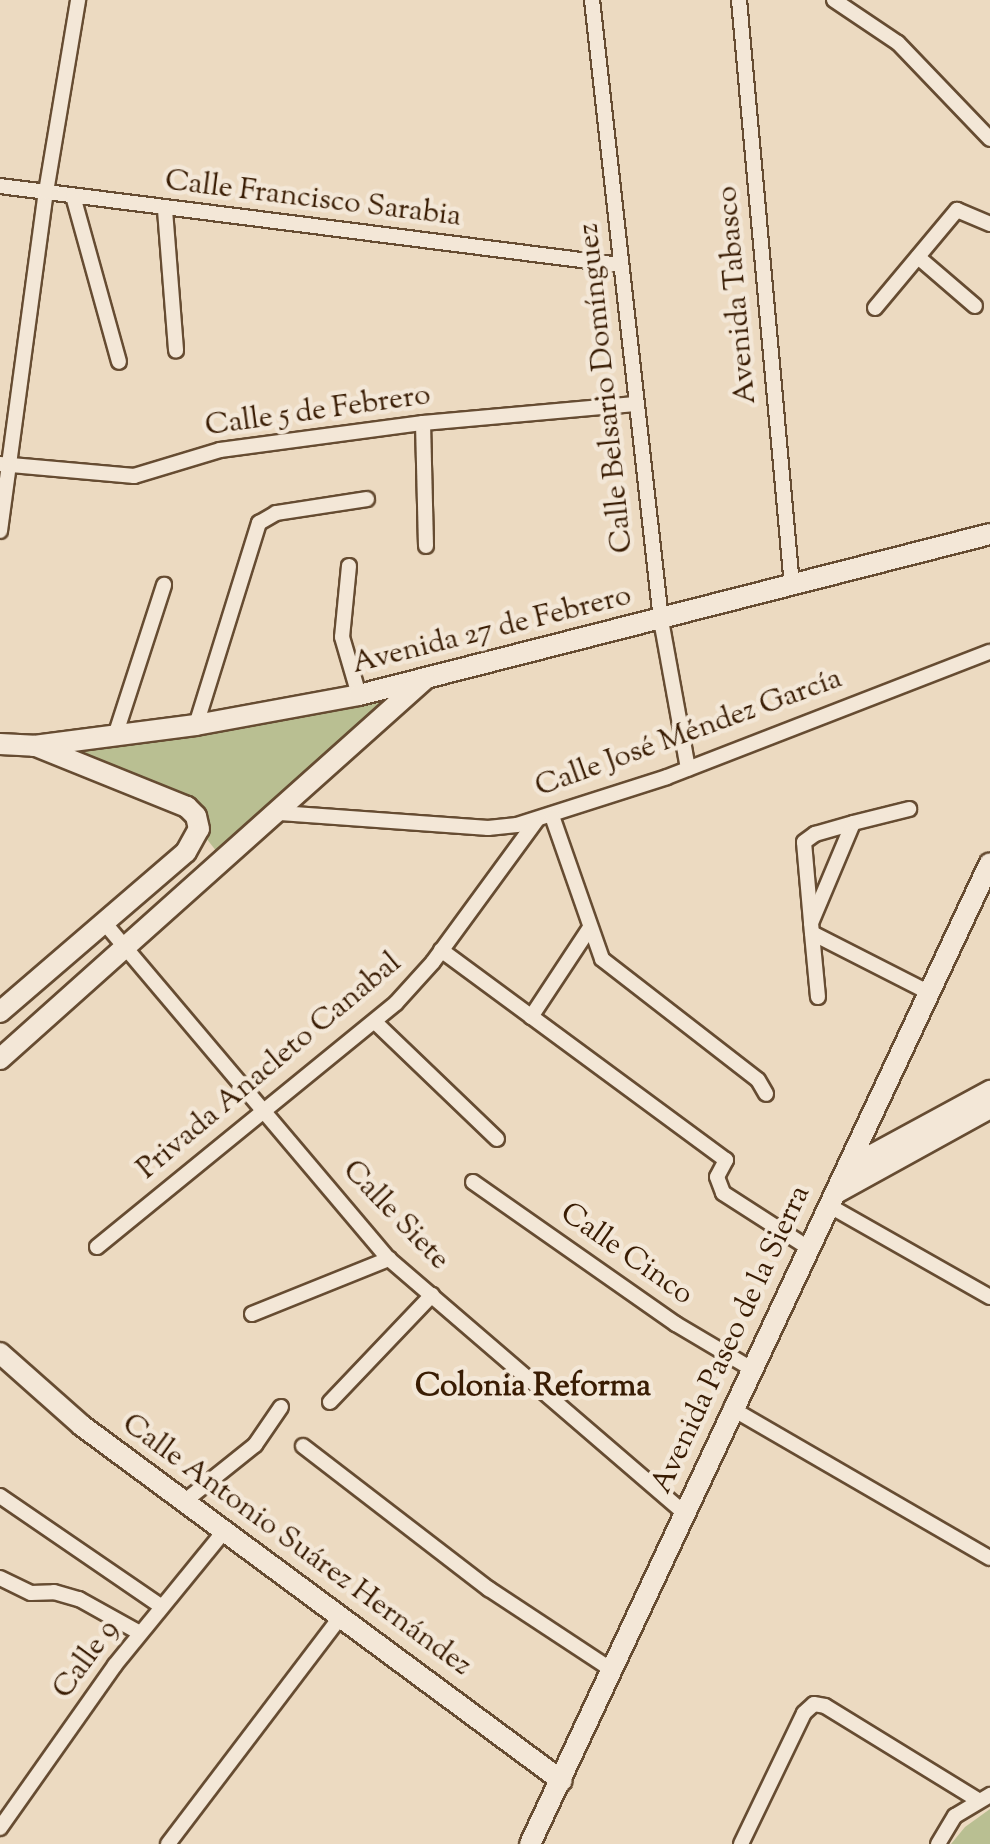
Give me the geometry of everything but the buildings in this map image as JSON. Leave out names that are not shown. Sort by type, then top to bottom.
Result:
[{"type":"main road","name":"Avenida 27 de Febrero","points":[[0,744],[34,746],[196,725],[359,694],[990,534]]},
{"type":"main road","points":[[0,1059],[427,678]]},
{"type":"main road","points":[[0,1012],[195,842],[196,816],[187,806],[34,746]]},
{"type":"main road","name":"Avenida Paseo de la Sierra","points":[[530,1844],[990,862]]},
{"type":"main road","points":[[848,1168],[990,1090]]},
{"type":"main road","points":[[831,1199],[990,1108]]},
{"type":"main road","name":"Calle Antonio Suárez Hernández","points":[[0,1353],[67,1414],[562,1780]]},
{"type":"street","points":[[0,531],[5,465],[78,0]]},
{"type":"street","name":"Calle Belsario Domínguez","points":[[592,0],[661,620],[688,768]]},
{"type":"street","name":"Avenida Tabasco","points":[[739,0],[792,586]]},
{"type":"street","points":[[834,0],[898,43],[990,138]]},
{"type":"street","name":"Calle Francisco Sarabia","points":[[0,186],[620,265]]},
{"type":"street","points":[[73,196],[119,362]]},
{"type":"street","points":[[165,210],[176,351]]},
{"type":"street","points":[[874,308],[957,210],[990,224]]},
{"type":"street","points":[[918,256],[975,306]]},
{"type":"street","name":"Calle 5 de Febrero","points":[[5,465],[134,476],[220,450],[423,423],[635,404]]},
{"type":"street","points":[[423,423],[426,546]]},
{"type":"street","points":[[196,725],[259,523],[276,513],[367,499]]},
{"type":"street","points":[[349,566],[342,638],[359,694]]},
{"type":"street","points":[[115,736],[164,585]]},
{"type":"street","name":"Calle José Méndez García","points":[[280,813],[488,828],[545,818],[688,768],[990,652]]},
{"type":"street","points":[[818,997],[804,842],[815,834],[909,809]]},
{"type":"street","points":[[545,818],[597,953],[609,967],[758,1080],[766,1094]]},
{"type":"street","name":"Privada Anacleto Canabal","points":[[97,1247],[375,1022],[441,950],[545,818]]},
{"type":"street","points":[[812,928],[854,823]]},
{"type":"street","name":"Calle Siete","points":[[103,921],[389,1259],[684,1514]]},
{"type":"street","points":[[812,928],[928,992]]},
{"type":"street","points":[[530,1017],[589,930]]},
{"type":"street","points":[[441,950],[726,1160],[717,1178],[723,1193],[807,1247]]},
{"type":"street","points":[[375,1022],[497,1139]]},
{"type":"street","name":"Calle Cinco","points":[[473,1182],[676,1324],[750,1368]]},
{"type":"street","points":[[831,1199],[990,1297]]},
{"type":"street","points":[[252,1314],[389,1259]]},
{"type":"street","points":[[330,1402],[432,1295]]},
{"type":"street","points":[[185,1500],[255,1445],[282,1408]]},
{"type":"street","points":[[731,1408],[990,1558]]},
{"type":"street","points":[[303,1446],[489,1590],[612,1670]]},
{"type":"street","points":[[0,1496],[162,1607]]},
{"type":"street","name":"Calle 9","points":[[0,1828],[140,1633],[225,1530]]},
{"type":"street","points":[[0,1578],[31,1593],[50,1591],[79,1599],[140,1633]]},
{"type":"street","points":[[168,1844],[340,1617]]},
{"type":"street","points":[[740,1844],[810,1705],[825,1706],[984,1797],[956,1816],[938,1844]]},
{"type":"green space","points":[[427,677],[224,861],[199,829],[196,816],[34,746]]},
{"type":"green space","points":[[990,1809],[990,1844],[951,1844],[965,1827]]},
{"type":"district","name":"Colonia Reforma","points":[[533,1387]]}]
